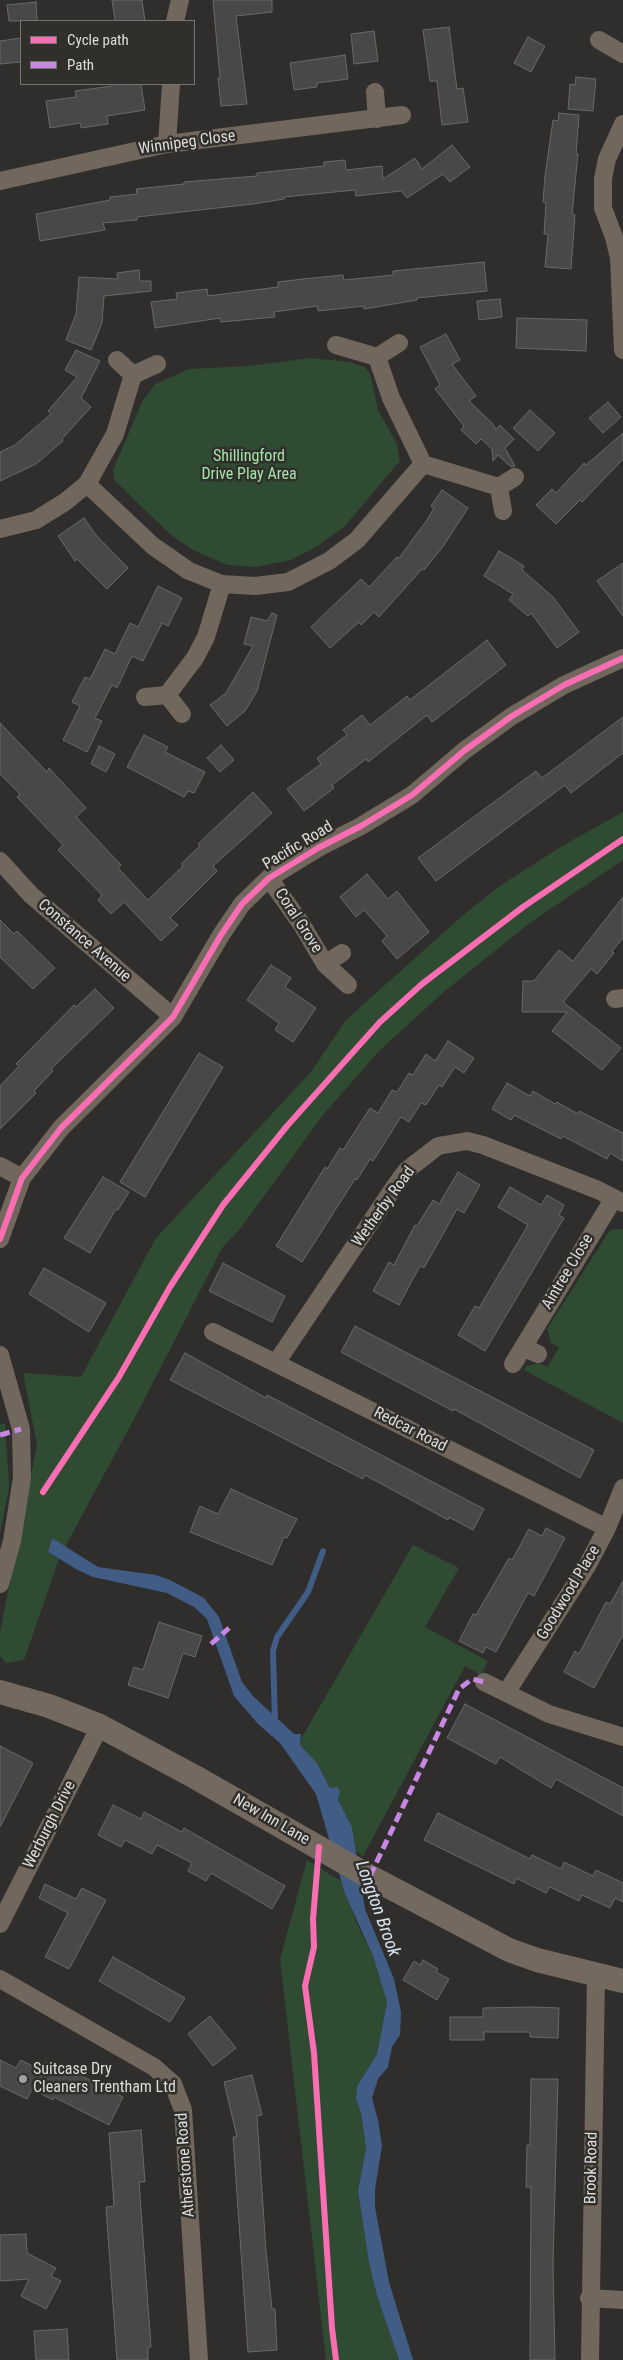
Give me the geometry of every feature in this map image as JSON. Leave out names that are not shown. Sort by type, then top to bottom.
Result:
[{"type":"street","points":[[175,20],[180,0]]},
{"type":"street","points":[[599,40],[623,54]]},
{"type":"street","points":[[167,144],[171,85]]},
{"type":"street","points":[[375,92],[377,118]]},
{"type":"street","name":"Winnipeg Close","points":[[0,181],[167,144],[402,116]]},
{"type":"street","points":[[623,124],[607,159],[603,179],[603,208],[614,237],[619,258],[623,350]]},
{"type":"street","points":[[336,345],[378,357],[399,343]]},
{"type":"street","points":[[378,357],[392,398],[423,464],[499,487],[515,477]]},
{"type":"street","points":[[117,360],[133,375]]},
{"type":"street","points":[[0,529],[36,520],[65,502],[87,484],[115,434],[133,375],[157,364]]},
{"type":"street","points":[[87,484],[153,546],[189,571],[222,584],[254,586],[288,582],[329,561],[357,540],[423,464]]},
{"type":"street","points":[[499,487],[503,511]]},
{"type":"street","points":[[145,697],[167,695],[195,658],[206,637],[222,584]]},
{"type":"street","name":"Pacific Road","points":[[0,1239],[22,1178],[61,1128],[173,1017],[221,935],[242,904],[269,878],[318,848],[361,826],[412,794],[464,750],[512,716],[564,685],[623,658]]},
{"type":"street","points":[[167,695],[182,714]]},
{"type":"street","name":"Constance Avenue","points":[[0,861],[31,895],[173,1017]]},
{"type":"street","name":"Coral Grove","points":[[269,878],[302,925],[325,964],[348,985]]},
{"type":"street","name":"Coral Grove","points":[[325,964],[342,953]]},
{"type":"street","name":"Wetherby Road","points":[[276,1363],[395,1186],[407,1170],[438,1146],[467,1141],[483,1145],[598,1190],[618,1200]]},
{"type":"street","points":[[0,1166],[22,1178]]},
{"type":"street","name":"Aintree Close","points":[[513,1364],[530,1350],[618,1200]]},
{"type":"street","name":"Redcar Road","points":[[213,1332],[607,1528]]},
{"type":"street","points":[[0,1355],[21,1429],[22,1478],[12,1541],[0,1584]]},
{"type":"street","name":"Goodwood Place","points":[[506,1693],[587,1566],[607,1528],[623,1488]]},
{"type":"street","points":[[484,1682],[549,1714],[623,1737]]},
{"type":"street","name":"New Inn Lane","points":[[0,1692],[49,1706],[100,1726],[195,1777],[363,1873],[509,1950],[537,1960],[596,1976],[623,1981]]},
{"type":"street","name":"Werburgh Drive","points":[[0,1924],[100,1726]]},
{"type":"street","name":"Brook Road","points":[[590,2360],[589,2298],[596,1976]]},
{"type":"street","name":"Atherstone Road","points":[[0,1979],[154,2067],[173,2084],[183,2110],[199,2360]]},
{"type":"street","points":[[589,2298],[623,2300]]},
{"type":"green space","name":"Shillingford Drive Play Area","points":[[310,358],[350,362],[364,367],[370,373],[378,410],[397,444],[400,461],[344,527],[316,547],[291,560],[255,567],[227,565],[193,550],[171,535],[114,480],[113,470],[142,402],[155,384],[189,369],[249,366]]},
{"type":"green space","points":[[623,812],[623,860],[531,922],[445,991],[380,1050],[323,1115],[240,1229],[222,1248],[141,1406],[65,1547],[52,1538],[48,1552],[59,1559],[24,1660],[6,1663],[0,1656],[0,1632],[37,1445],[23,1373],[81,1377],[156,1238],[311,1072],[346,1020],[462,916],[501,885],[564,845]]},
{"type":"green space","points":[[623,1229],[623,1423],[524,1370],[527,1366],[538,1363],[548,1367],[559,1347],[551,1343],[547,1329],[610,1230]]},
{"type":"green space","points":[[5,1423],[9,1487],[0,1533],[0,1424]]},
{"type":"green space","points":[[413,1545],[459,1568],[425,1627],[488,1661],[481,1675],[465,1666],[363,1856],[356,1851],[352,1827],[338,1800],[340,1792],[330,1788],[317,1763],[300,1745],[301,1739]]},
{"type":"green space","points":[[307,1860],[341,1881],[357,1924],[373,1956],[387,2002],[377,2054],[357,2086],[356,2098],[361,2113],[366,2148],[358,2191],[369,2263],[377,2296],[399,2360],[326,2360],[280,1959]]},
{"type":"water","points":[[52,1538],[98,1567],[156,1575],[170,1580],[204,1598],[219,1617],[242,1682],[253,1696],[294,1734],[301,1734],[300,1745],[317,1763],[330,1788],[338,1787],[340,1792],[338,1800],[352,1827],[365,1909],[394,1979],[401,2012],[400,2035],[392,2047],[388,2067],[378,2079],[372,2098],[382,2146],[375,2189],[375,2207],[389,2282],[413,2360],[399,2360],[377,2296],[369,2263],[358,2191],[366,2148],[361,2113],[356,2098],[357,2086],[377,2054],[387,2002],[373,1956],[345,1894],[316,1794],[280,1743],[258,1724],[234,1696],[207,1619],[194,1607],[167,1593],[93,1577],[76,1569],[48,1552]]},
{"type":"building","points":[[112,0],[142,0],[145,20],[115,20]]},
{"type":"building","points":[[213,0],[272,0],[272,12],[236,16],[247,104],[221,106]]},
{"type":"building","points":[[36,2],[37,20],[9,21],[7,5]]},
{"type":"building","points":[[449,27],[457,89],[463,88],[468,122],[442,125],[437,81],[430,81],[423,30]]},
{"type":"building","points":[[374,31],[378,61],[354,64],[351,34]]},
{"type":"building","points":[[528,37],[545,46],[531,72],[514,63]]},
{"type":"building","points":[[20,38],[20,62],[0,64],[0,41]]},
{"type":"building","points":[[345,55],[348,79],[317,83],[317,87],[294,90],[290,63]]},
{"type":"building","points":[[576,77],[596,79],[593,111],[568,109],[570,84],[575,85]]},
{"type":"building","points":[[141,85],[145,110],[107,116],[108,124],[81,128],[80,123],[50,128],[46,101],[76,97],[75,91],[112,86]]},
{"type":"building","points":[[559,113],[579,115],[576,154],[578,154],[572,214],[575,215],[571,269],[545,267],[548,234],[544,234],[546,203],[543,202],[545,176],[553,120],[558,121]]},
{"type":"building","points":[[452,145],[470,167],[450,182],[443,174],[407,198],[401,191],[356,196],[355,190],[284,197],[284,199],[253,204],[137,217],[137,220],[103,223],[105,230],[40,241],[36,214],[110,200],[110,197],[137,194],[136,189],[184,184],[184,182],[257,176],[257,173],[324,166],[324,162],[345,160],[346,170],[382,166],[383,179],[415,158],[422,169]]},
{"type":"building","points":[[484,262],[487,291],[417,298],[417,300],[364,309],[364,306],[318,311],[317,306],[274,312],[275,317],[221,322],[220,318],[155,328],[151,302],[177,299],[176,293],[207,289],[208,296],[278,287],[278,282],[343,275],[344,280],[393,275],[393,271]]},
{"type":"building","points":[[139,270],[140,281],[151,281],[151,291],[104,296],[102,323],[91,350],[66,340],[76,314],[79,277],[118,279],[117,273]]},
{"type":"building","points":[[500,299],[502,317],[479,320],[477,301]]},
{"type":"building","points":[[517,318],[587,320],[586,351],[516,348]]},
{"type":"building","points":[[446,334],[460,360],[452,364],[476,396],[469,401],[493,424],[496,430],[500,425],[514,439],[505,448],[515,466],[511,467],[498,455],[493,461],[492,449],[481,439],[476,444],[461,430],[464,426],[435,389],[440,385],[420,347]]},
{"type":"building","points":[[76,350],[100,361],[81,398],[91,407],[62,439],[63,441],[36,464],[0,481],[0,452],[15,445],[51,414],[48,411],[77,377],[65,370]]},
{"type":"building","points":[[608,402],[621,417],[603,433],[589,418]]},
{"type":"building","points":[[530,410],[555,433],[538,451],[513,428]]},
{"type":"building","points":[[623,433],[623,459],[582,502],[580,500],[556,524],[536,505],[552,489],[556,493],[584,463],[586,465]]},
{"type":"building","points":[[442,490],[468,508],[442,548],[424,570],[422,569],[379,617],[374,612],[361,625],[359,622],[330,648],[311,627],[361,579],[369,587],[397,557],[399,558],[427,520],[434,508],[431,506]]},
{"type":"building","points":[[84,518],[96,535],[128,568],[107,589],[77,559],[75,561],[58,536]]},
{"type":"building","points":[[499,551],[524,566],[522,570],[553,597],[579,632],[557,648],[531,613],[528,616],[509,600],[513,594],[484,576]]},
{"type":"building","points":[[623,563],[623,616],[597,581]]},
{"type":"building","points":[[158,586],[182,598],[168,626],[162,623],[143,661],[132,656],[117,688],[112,685],[95,718],[102,721],[87,752],[63,740],[80,706],[72,702],[85,677],[90,679],[105,649],[115,654],[130,623],[138,627]]},
{"type":"building","points":[[272,613],[277,615],[257,691],[245,711],[227,726],[210,705],[226,693],[253,646],[244,644],[251,617],[267,621]]},
{"type":"building","points":[[487,640],[506,665],[432,722],[427,715],[368,762],[366,759],[332,785],[334,788],[304,811],[287,789],[321,764],[317,758],[347,735],[343,730],[362,715],[370,725],[407,696],[410,700]]},
{"type":"building","points":[[623,717],[623,753],[571,793],[565,785],[436,881],[418,858],[536,771],[542,778]]},
{"type":"building","points":[[0,723],[47,772],[49,768],[86,808],[76,817],[121,865],[118,868],[148,900],[183,866],[181,864],[200,846],[198,844],[253,792],[272,813],[213,866],[217,871],[170,918],[178,925],[161,941],[124,902],[111,914],[98,900],[102,895],[58,850],[63,845],[17,797],[20,794],[0,774]]},
{"type":"building","points":[[144,735],[168,747],[165,752],[205,772],[194,793],[188,791],[184,797],[127,767]]},
{"type":"building","points":[[221,745],[234,760],[220,772],[207,758]]},
{"type":"building","points":[[99,746],[115,754],[106,772],[91,764]]},
{"type":"building","points":[[367,874],[388,899],[397,891],[429,932],[397,959],[382,941],[387,936],[364,910],[356,917],[340,897]]},
{"type":"building","points":[[623,897],[623,938],[597,974],[591,969],[563,1002],[621,1048],[602,1070],[552,1031],[567,1012],[522,1012],[523,981],[534,981],[559,950],[573,961]]},
{"type":"building","points":[[0,920],[14,934],[17,931],[55,968],[33,989],[0,957]]},
{"type":"building","points":[[271,965],[291,978],[285,987],[316,1008],[293,1042],[275,1030],[279,1023],[247,1000]]},
{"type":"building","points":[[95,989],[114,1008],[51,1069],[53,1071],[34,1091],[36,1093],[0,1129],[0,1086],[19,1066],[16,1064],[74,1005],[76,1007]]},
{"type":"building","points":[[448,1041],[474,1058],[464,1073],[455,1067],[442,1087],[439,1085],[426,1105],[421,1103],[409,1122],[401,1117],[373,1161],[370,1159],[357,1180],[355,1179],[302,1262],[276,1246],[325,1167],[327,1169],[340,1148],[343,1150],[370,1108],[378,1113],[392,1090],[397,1092],[409,1073],[413,1075],[426,1054],[435,1061]]},
{"type":"building","points":[[199,1053],[223,1067],[145,1197],[120,1182]]},
{"type":"building","points":[[507,1083],[530,1096],[533,1091],[555,1104],[557,1102],[578,1114],[579,1111],[623,1133],[623,1161],[610,1153],[607,1159],[563,1136],[561,1139],[514,1115],[511,1120],[492,1109]]},
{"type":"building","points":[[458,1172],[480,1185],[464,1213],[457,1209],[424,1268],[420,1266],[399,1305],[373,1291],[389,1262],[394,1265],[415,1225],[417,1226],[433,1200],[439,1204]]},
{"type":"building","points":[[103,1177],[129,1192],[118,1210],[116,1209],[90,1253],[64,1238]]},
{"type":"building","points":[[510,1187],[541,1205],[547,1195],[564,1205],[559,1215],[564,1218],[485,1351],[458,1335],[475,1306],[479,1308],[528,1225],[498,1207]]},
{"type":"building","points":[[223,1263],[285,1296],[272,1322],[209,1291]]},
{"type":"building","points":[[44,1268],[106,1303],[89,1332],[29,1294]]},
{"type":"building","points":[[355,1326],[594,1450],[580,1478],[454,1409],[453,1411],[341,1352]]},
{"type":"building","points":[[185,1353],[266,1398],[267,1395],[484,1509],[473,1530],[449,1517],[448,1520],[365,1475],[363,1479],[170,1380]]},
{"type":"building","points":[[231,1489],[297,1519],[287,1538],[284,1537],[272,1565],[190,1532],[200,1506],[218,1514]]},
{"type":"building","points":[[546,1528],[565,1538],[534,1596],[528,1593],[496,1652],[486,1647],[483,1653],[459,1641],[473,1614],[476,1615],[509,1558],[512,1560],[529,1529],[542,1536]]},
{"type":"building","points":[[623,1581],[623,1635],[594,1688],[564,1672],[575,1651],[579,1654],[606,1602],[610,1604]]},
{"type":"building","points":[[159,1622],[202,1636],[195,1657],[183,1653],[168,1698],[128,1685],[134,1667],[143,1670]]},
{"type":"building","points":[[465,1704],[623,1788],[623,1816],[556,1779],[551,1788],[500,1757],[496,1764],[447,1738]]},
{"type":"building","points":[[0,1746],[33,1763],[0,1827]]},
{"type":"building","points":[[113,1805],[141,1819],[144,1812],[182,1832],[184,1828],[285,1886],[272,1909],[211,1873],[206,1881],[188,1871],[192,1863],[157,1845],[152,1854],[125,1840],[121,1847],[98,1835]]},
{"type":"building","points":[[438,1813],[530,1859],[532,1855],[561,1869],[564,1862],[593,1876],[596,1870],[623,1883],[623,1902],[615,1898],[610,1908],[582,1895],[579,1901],[550,1887],[546,1893],[516,1878],[514,1884],[424,1840]]},
{"type":"building","points":[[45,1884],[76,1899],[82,1888],[106,1900],[69,1969],[45,1957],[68,1913],[39,1898]]},
{"type":"building","points":[[113,1957],[185,1998],[170,2022],[99,1981]]},
{"type":"building","points":[[423,1960],[438,1969],[436,1972],[449,1979],[437,2000],[403,1980],[414,1961],[420,1965]]},
{"type":"building","points":[[483,2008],[559,2008],[558,2038],[530,2037],[530,2032],[484,2032],[484,2040],[450,2040],[450,2017],[483,2017]]},
{"type":"building","points":[[210,2016],[236,2048],[213,2066],[188,2034]]},
{"type":"building","points":[[0,2060],[16,2068],[21,2060],[42,2071],[46,2062],[76,2077],[78,2074],[123,2097],[109,2125],[54,2097],[53,2100],[32,2089],[27,2099],[0,2086]]},
{"type":"building","points":[[252,2075],[262,2115],[257,2116],[266,2251],[272,2309],[275,2309],[277,2350],[248,2352],[233,2137],[237,2137],[224,2082]]},
{"type":"building","points":[[531,2079],[558,2079],[553,2264],[555,2360],[530,2360],[531,2187],[526,2187],[527,2145],[530,2145]]},
{"type":"building","points":[[141,2130],[145,2182],[139,2182],[151,2347],[148,2347],[148,2360],[117,2360],[106,2207],[114,2206],[109,2133]]},
{"type":"building","points":[[26,2234],[27,2253],[56,2268],[51,2276],[61,2281],[46,2309],[21,2296],[29,2279],[0,2281],[0,2235]]},
{"type":"building","points":[[67,2329],[69,2360],[36,2360],[34,2331]]},
{"type":"waterway","points":[[275,1722],[273,1651],[277,1637],[308,1592],[323,1551]]},
{"type":"marked path","points":[[0,1435],[21,1429]]},
{"type":"marked path","points":[[211,1644],[229,1628]]},
{"type":"marked path","points":[[370,1876],[459,1689],[472,1679],[484,1682]]},
{"type":"cycle path","points":[[0,1239],[22,1178],[61,1128],[173,1017],[221,935],[242,904],[269,878],[412,795],[465,750],[512,716],[564,685],[623,658]]},
{"type":"cycle path","points":[[43,1492],[119,1377],[170,1287],[223,1205],[287,1126],[380,1022],[422,984],[523,907],[623,839]]},
{"type":"cycle path","points":[[319,1847],[313,1919],[314,1947],[305,1986],[314,2053],[332,2328],[336,2360]]},
{"type":"place","name":"Suitcase Dry Cleaners Trentham Ltd","points":[[23,2079]]},
{"type":"water label","name":"Longton Brook","points":[[377,1909]]}]
